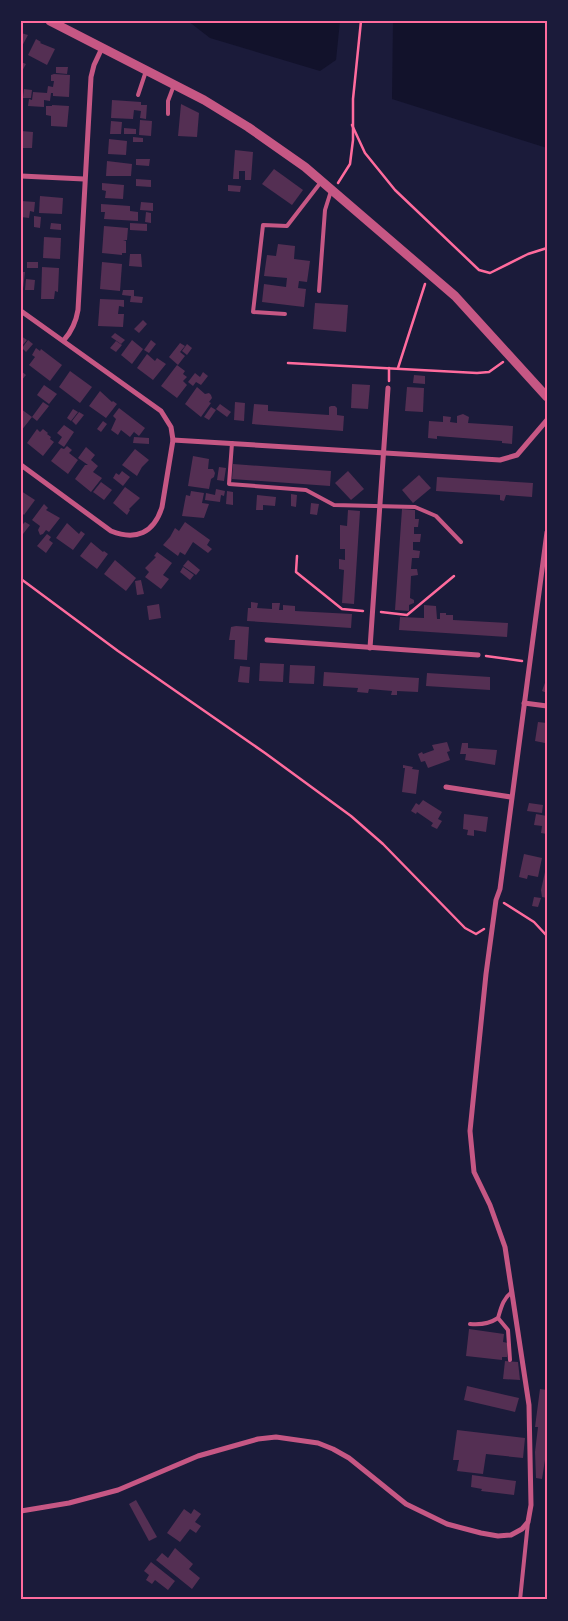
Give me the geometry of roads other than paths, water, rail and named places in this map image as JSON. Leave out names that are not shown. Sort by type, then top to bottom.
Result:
[{"type":"street","points":[[50,21],[204,100],[248,127],[305,167],[455,296],[547,397]]},
{"type":"street","points":[[64,340],[76,321],[78,310],[91,77],[102,48]]},
{"type":"street","points":[[21,176],[84,180]]},
{"type":"street","points":[[21,311],[161,411],[171,427],[173,440],[159,517],[143,533],[132,536],[121,535],[111,531],[21,465]]},
{"type":"street","points":[[370,648],[388,388]]},
{"type":"street","points":[[173,440],[500,460],[517,455],[547,420]]},
{"type":"street","points":[[21,1511],[69,1503],[118,1490],[198,1456],[258,1439],[276,1437],[318,1443],[333,1449],[349,1458],[406,1504],[447,1524],[498,1536],[511,1535],[522,1529],[528,1522],[531,1505],[529,1405],[506,1247],[490,1205],[474,1172],[470,1131],[496,900],[500,889],[547,532]]},
{"type":"street","points":[[267,640],[478,655]]},
{"type":"street","points":[[524,703],[547,706]]},
{"type":"street","points":[[446,787],[511,797]]},
{"type":"lane","points":[[138,95],[146,71]]},
{"type":"lane","points":[[168,114],[168,101],[174,85]]},
{"type":"lane","points":[[285,314],[253,312],[263,225],[287,226],[321,182]]},
{"type":"lane","points":[[319,291],[325,210],[331,191]]},
{"type":"lane","points":[[232,443],[229,484],[306,490],[334,505],[392,505],[415,508],[436,516],[461,542]]},
{"type":"lane","points":[[470,1324],[492,1323],[498,1318],[501,1305],[507,1295],[512,1292]]},
{"type":"lane","points":[[498,1318],[508,1330],[510,1360]]},
{"type":"lane","points":[[520,1600],[528,1522]]}]
